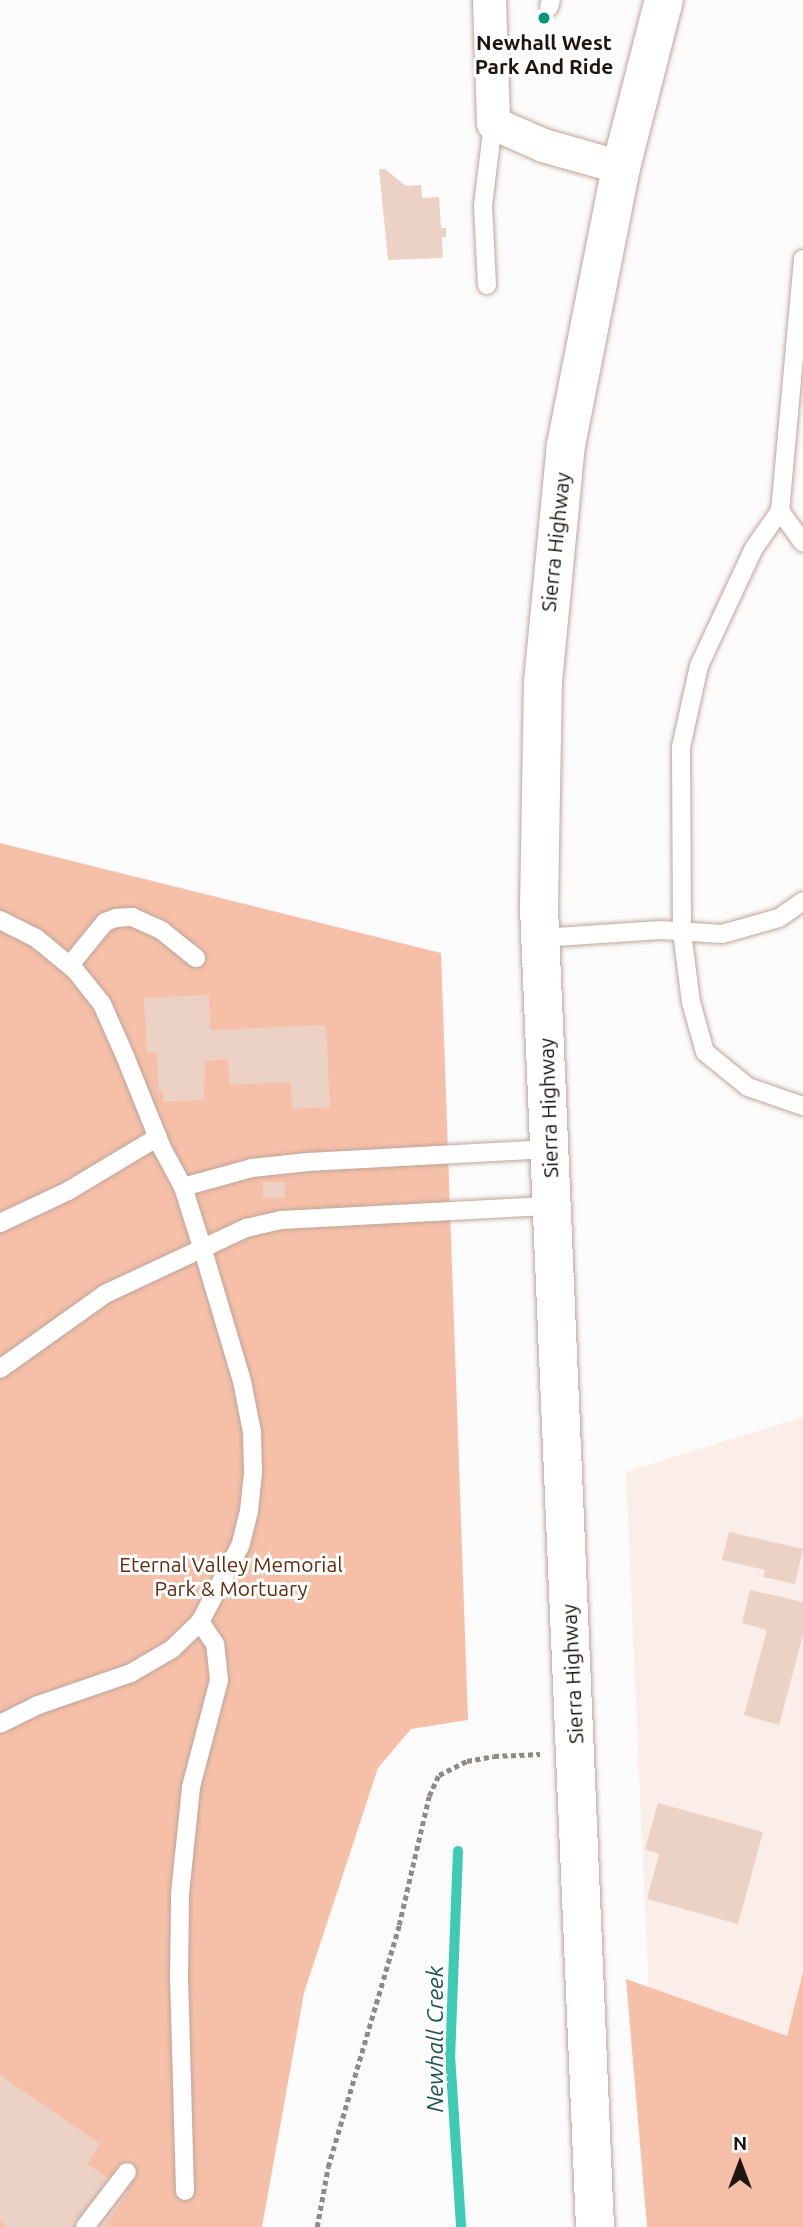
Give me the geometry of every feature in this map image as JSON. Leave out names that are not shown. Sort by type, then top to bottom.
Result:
[{"type":"main road","name":"Sierra Highway","points":[[595,2227],[541,938],[542,682],[566,445],[621,167],[664,0]]},
{"type":"street","points":[[489,0],[493,123],[543,145],[621,167]]},
{"type":"lane","points":[[487,285],[482,206],[493,123]]},
{"type":"lane","points":[[803,259],[780,511],[754,548],[699,666],[681,747],[682,932],[691,1002],[705,1052],[748,1087],[803,1106]]},
{"type":"lane","points":[[780,511],[803,543]]},
{"type":"lane","points":[[541,938],[661,930],[722,934],[779,918],[803,901]]},
{"type":"lane","points":[[70,965],[105,922],[116,918],[132,918],[161,930],[196,958]]},
{"type":"lane","points":[[0,920],[36,938],[70,965],[102,1004],[158,1137],[183,1187],[242,1381],[252,1432],[253,1473],[249,1511],[240,1546],[200,1622],[172,1649],[131,1673],[38,1705],[0,1724]]},
{"type":"lane","points":[[0,1223],[68,1191],[158,1137]]},
{"type":"lane","points":[[183,1187],[252,1168],[308,1162],[550,1149]]},
{"type":"lane","points":[[0,1369],[105,1294],[246,1228],[281,1220],[552,1206]]},
{"type":"lane","points":[[185,2191],[178,1981],[180,1895],[191,1787],[219,1680],[215,1644],[200,1622]]},
{"type":"lane","points":[[85,2227],[127,2172]]},
{"type":"path","points":[[317,2227],[328,2167],[399,1925],[429,1796],[439,1776],[467,1761],[494,1756],[575,1754]]},
{"type":"shaded area","points":[[803,1417],[803,1977],[787,2036],[649,1998],[626,1472]]},
{"type":"green space","name":"Eternal Valley Memorial Park & Mortuary","points":[[0,843],[441,953],[468,1720],[411,1729],[378,1768],[304,1993],[262,2227],[0,2227]]},
{"type":"green space","points":[[803,1972],[803,2227],[647,2227],[626,1979],[787,2036]]},
{"type":"building","points":[[379,169],[385,169],[406,186],[421,185],[422,198],[439,197],[441,228],[446,228],[446,237],[442,237],[443,258],[388,260]]},
{"type":"building","points":[[209,995],[210,1030],[326,1025],[330,1107],[292,1109],[291,1082],[230,1085],[228,1059],[205,1061],[204,1100],[163,1102],[163,1090],[159,1091],[157,1053],[147,1053],[144,998]]},
{"type":"building","points":[[263,1182],[285,1182],[285,1198],[263,1198]]},
{"type":"building","points":[[729,1532],[803,1549],[795,1584],[763,1577],[765,1570],[722,1560]]},
{"type":"building","points":[[750,1590],[803,1602],[803,1635],[779,1725],[744,1715],[767,1630],[742,1623]]},
{"type":"building","points":[[658,1803],[763,1832],[738,1924],[647,1899],[659,1854],[645,1849]]},
{"type":"building","points":[[0,2075],[100,2144],[87,2164],[128,2192],[104,2227],[8,2227],[0,2221]]},
{"type":"waterway","name":"Newhall Creek","points":[[458,1851],[450,2055],[461,2227]]},
{"type":"place","name":"Newhall West Park And Ride","points":[[544,18]]}]
